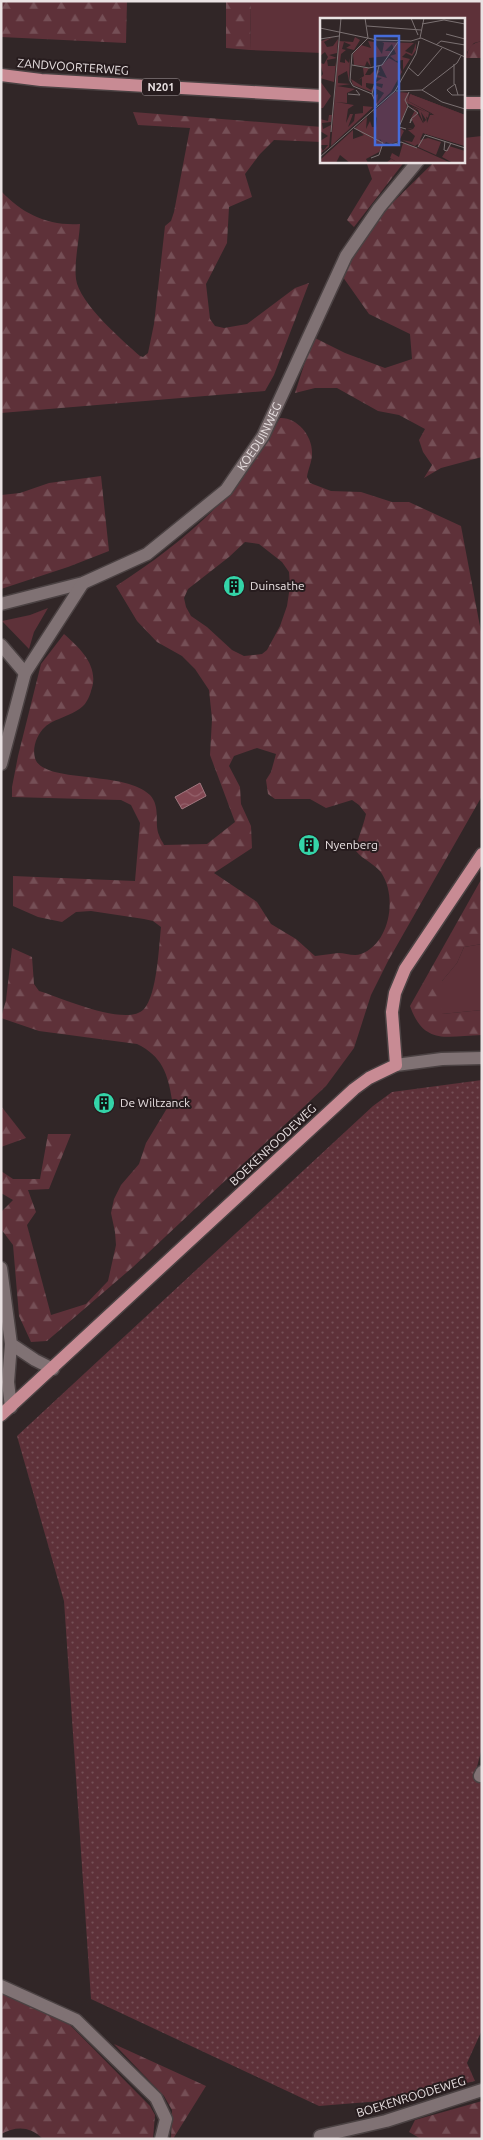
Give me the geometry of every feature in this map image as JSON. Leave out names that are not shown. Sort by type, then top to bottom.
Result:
[{"type":"main road","name":"ZANDVOORTERWEG","points":[[1,75],[41,80],[320,96]]},
{"type":"main road","points":[[466,103],[482,103]]},
{"type":"main road","points":[[396,1065],[392,1012],[395,993],[401,977],[482,854]]},
{"type":"main road","name":"BOEKENROODEWEG","points":[[6,1411],[354,1089],[369,1078],[396,1065]]},
{"type":"street","name":"KOEDUINWEG","points":[[1,604],[83,583],[147,554],[226,490],[263,436],[346,256],[379,208],[417,162]]},
{"type":"street","points":[[1,764],[25,674],[83,583]]},
{"type":"street","points":[[1,644],[25,674]]},
{"type":"street","points":[[396,1065],[442,1059],[482,1058]]},
{"type":"street","points":[[1,1268],[11,1344],[6,1411]]},
{"type":"street","points":[[11,1344],[53,1369]]},
{"type":"street","points":[[1,1986],[76,2020],[156,2098],[166,2119],[161,2139]]},
{"type":"street","name":"BOEKENROODEWEG","points":[[320,2136],[386,2121],[482,2090]]},
{"type":"green space","points":[[1,1],[127,1],[126,43],[1,37]]},
{"type":"green space","points":[[226,1],[251,1],[250,50],[226,48]]},
{"type":"green space","points":[[251,1],[482,1],[482,41],[474,43],[467,52],[467,58],[466,18],[320,18],[320,53],[250,50]]},
{"type":"green space","points":[[482,41],[482,58],[467,58],[471,46]]},
{"type":"green space","points":[[133,112],[320,127],[320,142],[274,140],[260,154],[245,174],[252,197],[229,207],[227,243],[206,284],[210,319],[215,326],[224,328],[247,324],[295,288],[309,283],[274,375],[265,391],[1,413],[1,191],[18,206],[36,217],[57,223],[80,224],[76,266],[76,279],[79,289],[93,310],[123,341],[140,356],[143,357],[148,353],[154,324],[165,226],[171,221],[174,212],[190,128],[138,125]]},
{"type":"green space","points":[[482,136],[482,457],[441,468],[424,478],[432,465],[423,452],[419,440],[425,429],[399,415],[378,411],[337,388],[315,388],[295,393],[313,337],[345,353],[385,368],[412,359],[410,334],[369,314],[340,273],[381,214],[434,162],[466,162],[466,138]]},
{"type":"green space","points":[[366,162],[404,162],[354,227],[347,220],[372,179]]},
{"type":"green space","points":[[280,418],[298,424],[307,434],[312,447],[312,457],[307,477],[310,483],[331,491],[361,492],[392,502],[409,502],[461,526],[482,637],[482,796],[388,961],[371,995],[354,1048],[326,1086],[133,1267],[47,1341],[31,1342],[19,1316],[13,1245],[1,1229],[1,1212],[13,1200],[1,1193],[1,1171],[13,1179],[40,1179],[48,1134],[71,1134],[49,1189],[28,1190],[36,1212],[27,1225],[51,1315],[86,1304],[108,1281],[116,1245],[111,1213],[114,1199],[121,1185],[139,1164],[146,1143],[172,1100],[166,1074],[158,1060],[137,1044],[39,1031],[1,1018],[6,1000],[12,948],[32,957],[34,984],[39,991],[93,1009],[123,1015],[135,1014],[144,1009],[152,993],[158,958],[161,927],[153,921],[91,911],[76,912],[62,922],[38,917],[13,906],[13,876],[135,881],[140,823],[131,805],[121,800],[12,797],[18,756],[41,664],[64,634],[87,659],[91,666],[93,682],[84,705],[75,712],[49,724],[40,733],[36,741],[34,754],[41,766],[68,775],[122,782],[138,787],[150,795],[153,800],[159,836],[164,845],[207,844],[235,822],[210,755],[212,719],[209,690],[195,669],[182,656],[157,642],[137,621],[116,586],[181,539],[225,498],[244,475]],"holes":[[[245,542],[259,544],[282,562],[289,572],[290,586],[287,606],[280,626],[267,650],[262,654],[244,656],[232,650],[207,627],[191,616],[184,598],[188,589]],[[257,748],[276,754],[271,772],[266,780],[268,794],[275,799],[310,799],[326,808],[352,800],[366,814],[356,851],[382,874],[387,884],[390,907],[388,919],[379,940],[361,954],[338,953],[315,956],[296,939],[271,924],[257,902],[214,873],[252,848],[251,826],[241,804],[240,787],[229,766],[234,756]]]},
{"type":"green space","points":[[101,476],[109,551],[1,589],[1,495],[20,493],[49,483]]},
{"type":"green space","points":[[48,608],[34,632],[29,649],[2,621],[30,615]]},
{"type":"green space","points":[[482,878],[482,944],[464,947],[457,963],[442,981],[442,1014],[482,1010],[482,1035],[438,1036],[422,1028],[410,1006]]},
{"type":"green space","points":[[482,944],[482,1010],[442,1014],[442,981],[457,963],[464,947]]},
{"type":"green space","points":[[482,1080],[482,1748],[474,1778],[482,1781],[482,2030],[467,2063],[475,2081],[393,2100],[319,2106],[91,1999],[64,1601],[17,1436],[373,1106],[392,1092]]},
{"type":"green space","points":[[1,1106],[26,1138],[1,1147]]},
{"type":"green space","points":[[1,1993],[70,2025],[150,2106],[155,2115],[153,2139],[43,2139],[33,2132],[23,2129],[1,2134]]},
{"type":"green space","points":[[114,2044],[206,2086],[173,2139],[171,2139],[172,2110],[164,2096]]},
{"type":"green space","points":[[482,2101],[482,2139],[421,2139],[409,2132],[415,2120]]},
{"type":"water","points":[[200,783],[206,796],[182,809],[175,797]]},
{"type":"place","name":"Duinsathe","points":[[234,586]]},
{"type":"place","name":"Nyenberg","points":[[309,845]]},
{"type":"place","name":"De Wiltzanck","points":[[104,1103]]}]
